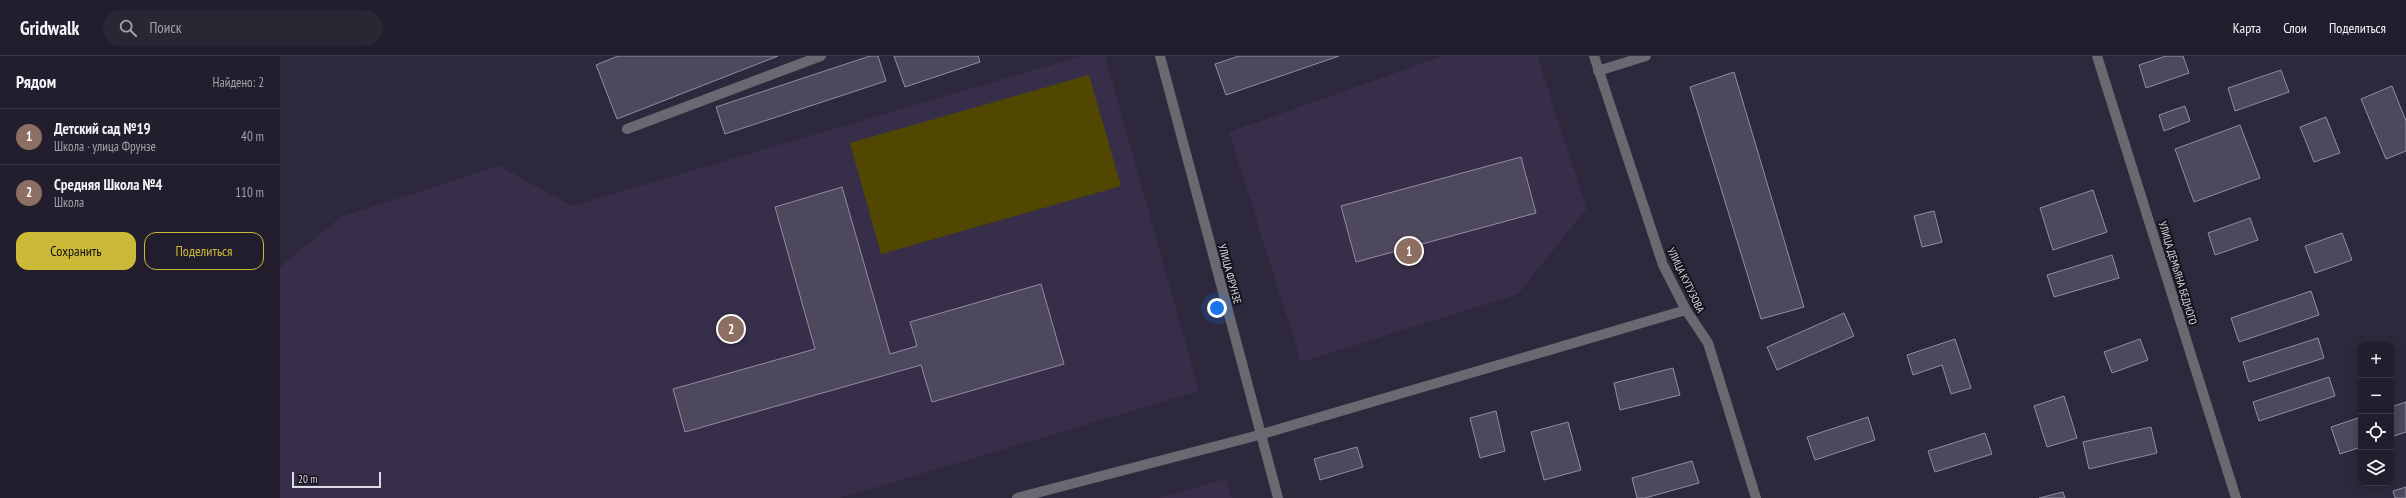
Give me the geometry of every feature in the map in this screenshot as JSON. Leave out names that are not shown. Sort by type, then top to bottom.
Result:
[{"type":"street","points":[[627,129],[821,56]]},
{"type":"street","name":"УЛИЦА ФРУНЗЕ","points":[[1160,56],[1259,435],[1278,498]]},
{"type":"street","name":"УЛИЦА КУТУЗОВА","points":[[1594,56],[1663,265],[1686,310],[1708,343],[1756,498]]},
{"type":"street","points":[[1598,71],[1646,56]]},
{"type":"street","name":"УЛИЦА ДЕМЬЯНА БЕДНОГО","points":[[2097,56],[2236,498]]},
{"type":"street","points":[[1017,498],[1259,435],[1686,310]]},
{"type":"shaded area","points":[[1082,56],[1105,56],[1199,391],[840,498],[280,498],[280,267],[341,217],[499,166],[572,206]]},
{"type":"shaded area","points":[[1443,56],[1537,56],[1587,208],[1518,294],[1301,362],[1229,132]]},
{"type":"shaded area","points":[[1089,75],[1121,186],[881,254],[850,143]]},
{"type":"shaded area","points":[[1226,479],[1232,498],[1158,498]]},
{"type":"building","points":[[618,56],[778,56],[617,119],[596,65]]},
{"type":"building","points":[[870,56],[878,56],[886,81],[725,134],[716,107]]},
{"type":"building","points":[[894,56],[978,56],[980,62],[905,87]]},
{"type":"building","points":[[1239,56],[1339,56],[1226,95],[1215,64]]},
{"type":"building","points":[[2166,56],[2183,56],[2189,73],[2146,88],[2139,65]]},
{"type":"building","points":[[2281,70],[2289,92],[2235,111],[2228,88]]},
{"type":"building","points":[[1734,72],[1804,307],[1761,319],[1690,87]]},
{"type":"building","points":[[2392,86],[2406,121],[2406,151],[2386,159],[2361,99]]},
{"type":"building","points":[[2185,106],[2190,121],[2164,131],[2159,115]]},
{"type":"building","points":[[2326,117],[2340,153],[2314,162],[2300,127]]},
{"type":"building","points":[[2240,125],[2260,178],[2194,202],[2175,149]]},
{"type":"building","points":[[1521,157],[1536,213],[1356,262],[1341,206]]},
{"type":"building","points":[[842,187],[890,354],[917,346],[910,322],[1041,284],[1064,364],[932,402],[921,365],[685,432],[673,389],[815,349],[775,207]]},
{"type":"building","points":[[2093,190],[2107,232],[2053,250],[2040,208]]},
{"type":"building","points":[[1934,211],[1942,242],[1922,247],[1914,216]]},
{"type":"building","points":[[2250,218],[2258,240],[2215,255],[2208,233]]},
{"type":"building","points":[[2342,233],[2352,260],[2315,273],[2305,246]]},
{"type":"building","points":[[2112,255],[2119,278],[2054,297],[2047,275]]},
{"type":"building","points":[[2311,291],[2319,315],[2239,342],[2231,318]]},
{"type":"building","points":[[1844,313],[1854,336],[1777,370],[1767,347]]},
{"type":"building","points":[[2318,338],[2324,358],[2249,382],[2243,362]]},
{"type":"building","points":[[1955,339],[1971,388],[1951,394],[1942,365],[1913,375],[1907,355]]},
{"type":"building","points":[[2140,339],[2148,360],[2112,373],[2104,352]]},
{"type":"building","points":[[1673,368],[1680,395],[1620,410],[1614,383]]},
{"type":"building","points":[[2329,377],[2335,396],[2259,421],[2253,402]]},
{"type":"building","points":[[2064,396],[2077,438],[2047,447],[2034,406]]},
{"type":"building","points":[[2406,402],[2406,432],[2394,436],[2394,414],[2394,406]]},
{"type":"building","points":[[1496,411],[1505,451],[1480,458],[1470,418]]},
{"type":"building","points":[[1868,417],[1875,440],[1815,460],[1807,437]]},
{"type":"building","points":[[2358,418],[2358,448],[2340,454],[2331,427]]},
{"type":"building","points":[[1568,422],[1581,470],[1544,480],[1531,432]]},
{"type":"building","points":[[2151,427],[2157,453],[2089,469],[2083,442]]},
{"type":"building","points":[[1985,433],[1992,454],[1935,472],[1928,451]]},
{"type":"building","points":[[1357,447],[1363,467],[1320,480],[1314,459]]},
{"type":"building","points":[[1692,461],[1699,483],[1645,498],[1637,498],[1632,478]]},
{"type":"building","points":[[2406,487],[2406,498],[2395,498],[2393,491]]},
{"type":"building","points":[[2063,492],[2065,498],[2039,498]]},
{"type":"place","name":"Детский сад №19","points":[[1409,251]]},
{"type":"place","name":"Средняя Школа №4","points":[[731,329]]}]
